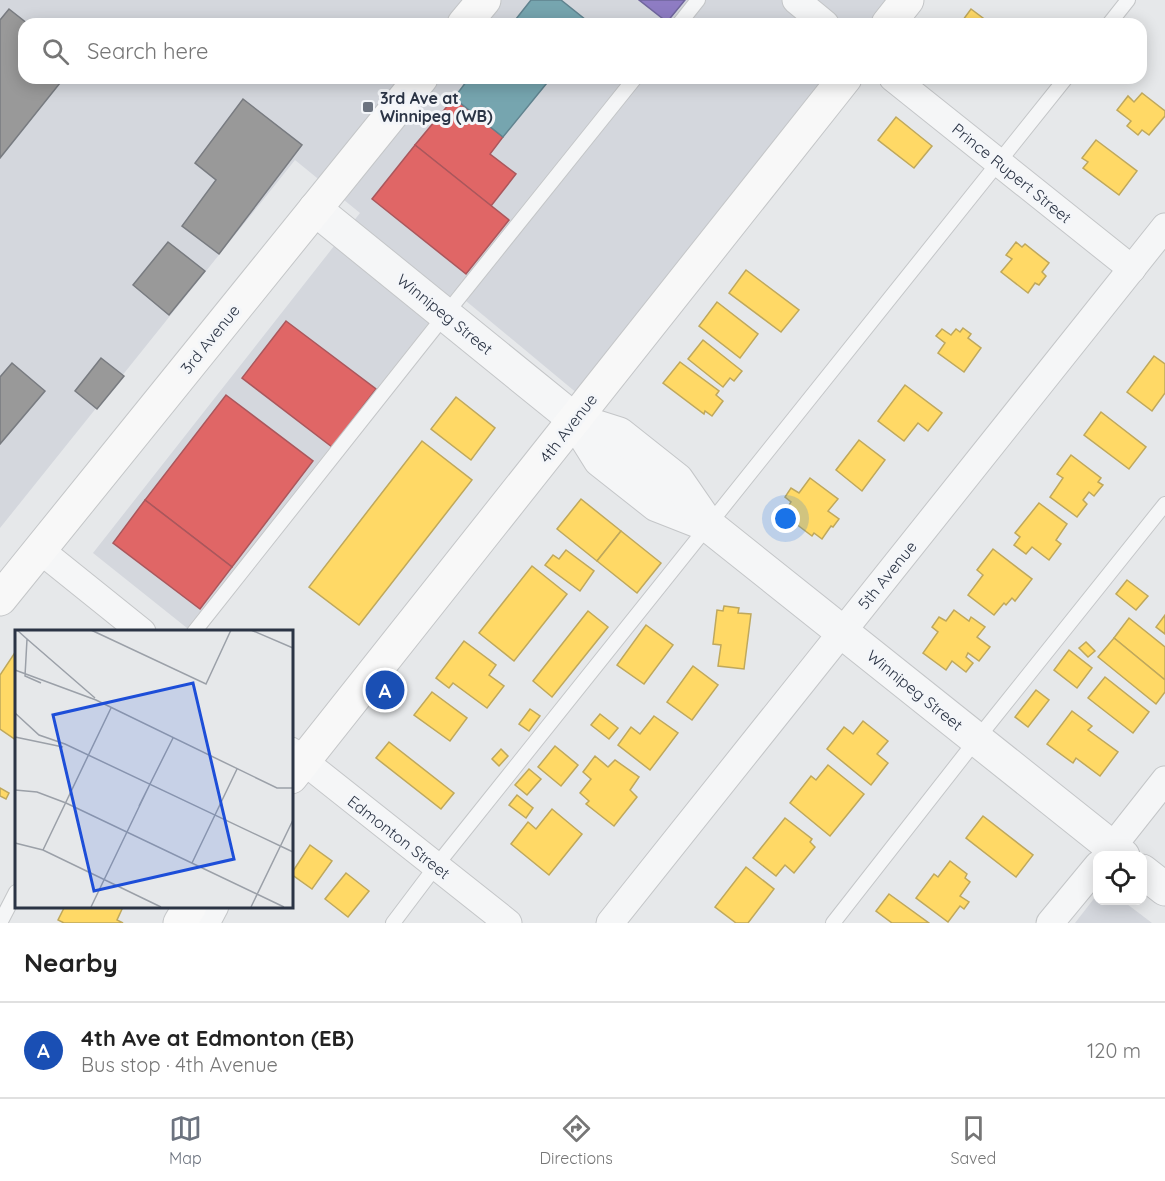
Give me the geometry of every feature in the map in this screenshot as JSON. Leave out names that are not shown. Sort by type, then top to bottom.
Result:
[{"type":"main road","points":[[469,18],[484,0]]},
{"type":"main road","points":[[893,18],[907,0]]},
{"type":"main road","name":"3rd Avenue","points":[[0,599],[416,84]]},
{"type":"main road","name":"4th Avenue","points":[[295,764],[575,420],[840,84]]},
{"type":"main road","points":[[180,923],[189,908]]},
{"type":"street","points":[[796,0],[818,18]]},
{"type":"street","name":"Prince Rupert Street","points":[[900,84],[1132,269]]},
{"type":"street","name":"Winnipeg Street","points":[[315,209],[575,420],[620,434],[677,480],[708,525],[977,739],[1104,851]]},
{"type":"street","name":"5th Avenue","points":[[610,923],[1165,227]]},
{"type":"street","points":[[40,550],[140,630]]},
{"type":"street","name":"Edmonton Street","points":[[295,764],[436,866],[508,923]]},
{"type":"street","points":[[1114,851],[1165,780]]},
{"type":"street","points":[[1147,874],[1165,889]]},
{"type":"street","points":[[1050,923],[1093,875]]},
{"type":"street","points":[[206,923],[214,908]]},
{"type":"lane","points":[[684,18],[698,0]]},
{"type":"lane","points":[[1114,18],[1128,0]]},
{"type":"lane","points":[[196,630],[631,84]]},
{"type":"lane","points":[[393,923],[436,866],[1061,84]]},
{"type":"lane","points":[[833,923],[1165,504]]},
{"type":"lane","points":[[0,923],[15,894]]},
{"type":"shaded area","points":[[0,0],[888,0],[874,18],[18,18],[18,84],[822,84],[578,394],[454,291],[187,628],[93,553],[360,213],[295,160],[0,528]]},
{"type":"shaded area","points":[[1093,900],[1093,905],[1128,905],[1152,923],[1075,923]]},
{"type":"building: Homes","points":[[971,9],[983,18],[964,18]]},
{"type":"building: Homes","points":[[1142,93],[1165,111],[1165,116],[1149,135],[1142,130],[1138,135],[1127,126],[1131,121],[1117,110],[1128,96],[1134,102]]},
{"type":"building: Homes","points":[[896,117],[932,146],[914,168],[878,140]]},
{"type":"building: Homes","points":[[1096,140],[1137,171],[1119,195],[1083,168],[1088,162],[1082,158]]},
{"type":"building: Homes","points":[[1016,242],[1022,247],[1025,244],[1049,263],[1042,272],[1046,276],[1039,285],[1035,283],[1028,293],[1001,272],[1012,259],[1006,255]]},
{"type":"building: Homes","points":[[746,270],[799,310],[781,332],[729,293]]},
{"type":"building: Homes","points":[[717,302],[758,334],[740,358],[699,326]]},
{"type":"building: Homes","points":[[963,328],[971,334],[968,338],[981,348],[964,372],[938,353],[945,343],[936,336],[942,329],[951,335],[956,329],[960,332]]},
{"type":"building: Homes","points":[[703,340],[742,371],[734,381],[730,378],[723,387],[688,359]]},
{"type":"building: Homes","points":[[1154,356],[1165,364],[1165,393],[1152,411],[1127,392]]},
{"type":"building: Homes","points":[[680,362],[719,391],[716,395],[723,401],[712,416],[705,411],[704,414],[663,383]]},
{"type":"building: Homes","points":[[905,385],[942,413],[928,431],[918,423],[904,441],[878,421]]},
{"type":"building: Homes","points":[[456,397],[495,428],[471,460],[431,429]]},
{"type":"building: Homes","points":[[1101,412],[1146,447],[1129,469],[1084,435]]},
{"type":"building: Homes","points":[[859,440],[885,460],[862,491],[836,470]]},
{"type":"building: Homes","points":[[422,441],[472,480],[359,625],[309,587]]},
{"type":"building: Homes","points":[[1071,455],[1101,478],[1098,482],[1103,485],[1094,496],[1089,492],[1083,500],[1087,504],[1077,517],[1050,497],[1063,478],[1057,474]]},
{"type":"building: Homes","points":[[810,478],[838,499],[828,511],[839,519],[822,539],[814,533],[812,536],[783,514],[791,502],[785,497],[791,488],[799,493]]},
{"type":"building: Homes","points":[[581,499],[621,531],[597,561],[557,529]]},
{"type":"building: Homes","points":[[1039,503],[1067,524],[1056,540],[1061,544],[1049,560],[1032,547],[1026,554],[1014,545],[1020,537],[1015,533]]},
{"type":"building: Homes","points":[[621,531],[661,563],[637,593],[597,561]]},
{"type":"building: Homes","points":[[993,549],[1032,579],[1015,601],[1012,598],[1006,605],[1004,603],[994,615],[968,595],[983,575],[977,570]]},
{"type":"building: Homes","points":[[566,550],[594,571],[580,591],[545,565],[553,555],[559,559]]},
{"type":"building: Homes","points":[[532,566],[567,594],[514,661],[479,633]]},
{"type":"building: Homes","points":[[1127,580],[1148,596],[1136,610],[1116,594]]},
{"type":"building: Homes","points":[[724,606],[739,608],[738,613],[751,614],[744,669],[718,666],[721,645],[713,644],[717,610],[723,611]]},
{"type":"building: Homes","points":[[954,610],[969,621],[971,617],[985,627],[977,637],[990,647],[979,661],[968,653],[966,657],[973,663],[966,672],[952,661],[946,670],[923,653],[938,632],[932,627],[939,617],[946,621]]},
{"type":"building: Homes","points":[[588,611],[608,627],[552,697],[533,681]]},
{"type":"building: Homes","points":[[1165,615],[1165,634],[1156,627]]},
{"type":"building: Homes","points":[[1129,618],[1165,647],[1165,680],[1114,638]]},
{"type":"building: Homes","points":[[646,625],[673,645],[644,684],[617,665]]},
{"type":"building: Homes","points":[[1114,638],[1165,680],[1165,692],[1156,704],[1098,657]]},
{"type":"building: Homes","points":[[464,641],[496,665],[489,675],[504,686],[487,708],[453,683],[449,688],[436,678]]},
{"type":"building: Homes","points":[[1086,642],[1095,651],[1088,657],[1079,648]]},
{"type":"building: Homes","points":[[1069,650],[1092,668],[1077,688],[1054,670]]},
{"type":"building: Homes","points":[[15,652],[15,739],[0,729],[0,675]]},
{"type":"building: Homes","points":[[693,666],[718,685],[692,720],[667,702]]},
{"type":"building: Homes","points":[[1105,677],[1149,712],[1133,733],[1088,698]]},
{"type":"building: Homes","points":[[1036,690],[1049,700],[1028,727],[1015,717]]},
{"type":"building: Homes","points":[[432,692],[467,718],[450,741],[414,715]]},
{"type":"building: Homes","points":[[530,709],[540,716],[529,731],[519,724]]},
{"type":"building: Homes","points":[[1072,711],[1092,726],[1088,730],[1118,752],[1100,776],[1076,758],[1073,763],[1047,744]]},
{"type":"building: Homes","points":[[600,714],[618,728],[609,739],[591,725]]},
{"type":"building: Homes","points":[[654,716],[678,733],[650,770],[618,745],[631,727],[640,734]]},
{"type":"building: Homes","points":[[863,721],[888,741],[877,754],[888,763],[871,785],[827,749],[844,727],[853,734]]},
{"type":"building: Homes","points":[[389,742],[454,793],[441,809],[376,758]]},
{"type":"building: Homes","points":[[555,746],[578,765],[561,786],[538,767]]},
{"type":"building: Homes","points":[[501,749],[508,756],[499,766],[492,759]]},
{"type":"building: Homes","points":[[595,756],[608,767],[615,760],[639,777],[630,790],[637,797],[614,826],[586,804],[589,801],[580,793],[591,779],[583,772]]},
{"type":"building: Homes","points":[[828,765],[864,794],[830,836],[790,803],[811,776],[816,780]]},
{"type":"building: Homes","points":[[529,769],[541,779],[527,795],[515,785]]},
{"type":"building: Homes","points":[[0,788],[9,793],[6,799],[0,796]]},
{"type":"building: Homes","points":[[517,795],[533,808],[526,818],[509,805]]},
{"type":"building: Homes","points":[[552,809],[582,834],[549,875],[511,844],[528,822],[536,829]]},
{"type":"building: Homes","points":[[983,816],[1033,855],[1016,877],[966,838]]},
{"type":"building: Homes","points":[[785,818],[812,839],[810,842],[815,847],[794,873],[785,865],[776,876],[753,858]]},
{"type":"building: Homes","points":[[310,845],[332,861],[312,889],[292,872]]},
{"type":"building: Homes","points":[[950,861],[967,874],[965,878],[970,882],[960,896],[969,902],[964,909],[960,906],[948,922],[916,898],[934,874],[938,877]]},
{"type":"building: Homes","points":[[746,867],[774,889],[748,923],[736,923],[715,907]]},
{"type":"building: Homes","points":[[346,873],[369,891],[348,917],[325,899]]},
{"type":"building: Homes","points":[[889,894],[929,923],[892,923],[876,911]]},
{"type":"building: Homes","points":[[64,908],[123,908],[117,920],[123,923],[64,923],[58,920]]},
{"type":"building: Shops","points":[[454,98],[503,137],[490,154],[516,174],[491,206],[415,145]]},
{"type":"building: Shops","points":[[415,145],[509,220],[466,274],[372,199]]},
{"type":"building: Shops","points":[[286,321],[376,389],[332,447],[242,378]]},
{"type":"building: Shops","points":[[226,395],[313,461],[232,567],[145,500]]},
{"type":"building: Shops","points":[[145,500],[232,567],[200,609],[113,543]]},
{"type":"building: Offices","points":[[639,0],[685,0],[670,18],[662,18]]},
{"type":"building: Public","points":[[531,0],[561,0],[584,18],[517,18]]},
{"type":"building: Public","points":[[464,84],[546,84],[503,137],[454,98]]},
{"type":"building: Industry","points":[[9,9],[20,18],[18,18],[18,84],[59,84],[0,158],[0,20]]},
{"type":"building: Industry","points":[[243,99],[302,145],[219,254],[182,226],[216,180],[195,163]]},
{"type":"building: Industry","points":[[168,242],[205,271],[169,315],[133,285]]},
{"type":"building: Industry","points":[[101,358],[124,376],[97,409],[75,391]]},
{"type":"building: Industry","points":[[12,363],[45,391],[0,444],[0,377]]},
{"type":"place","name":"3rd Ave at Winnipeg (WB)","points":[[368,107]]},
{"type":"place","name":"4th Ave at Edmonton (EB)","points":[[385,690]]}]
